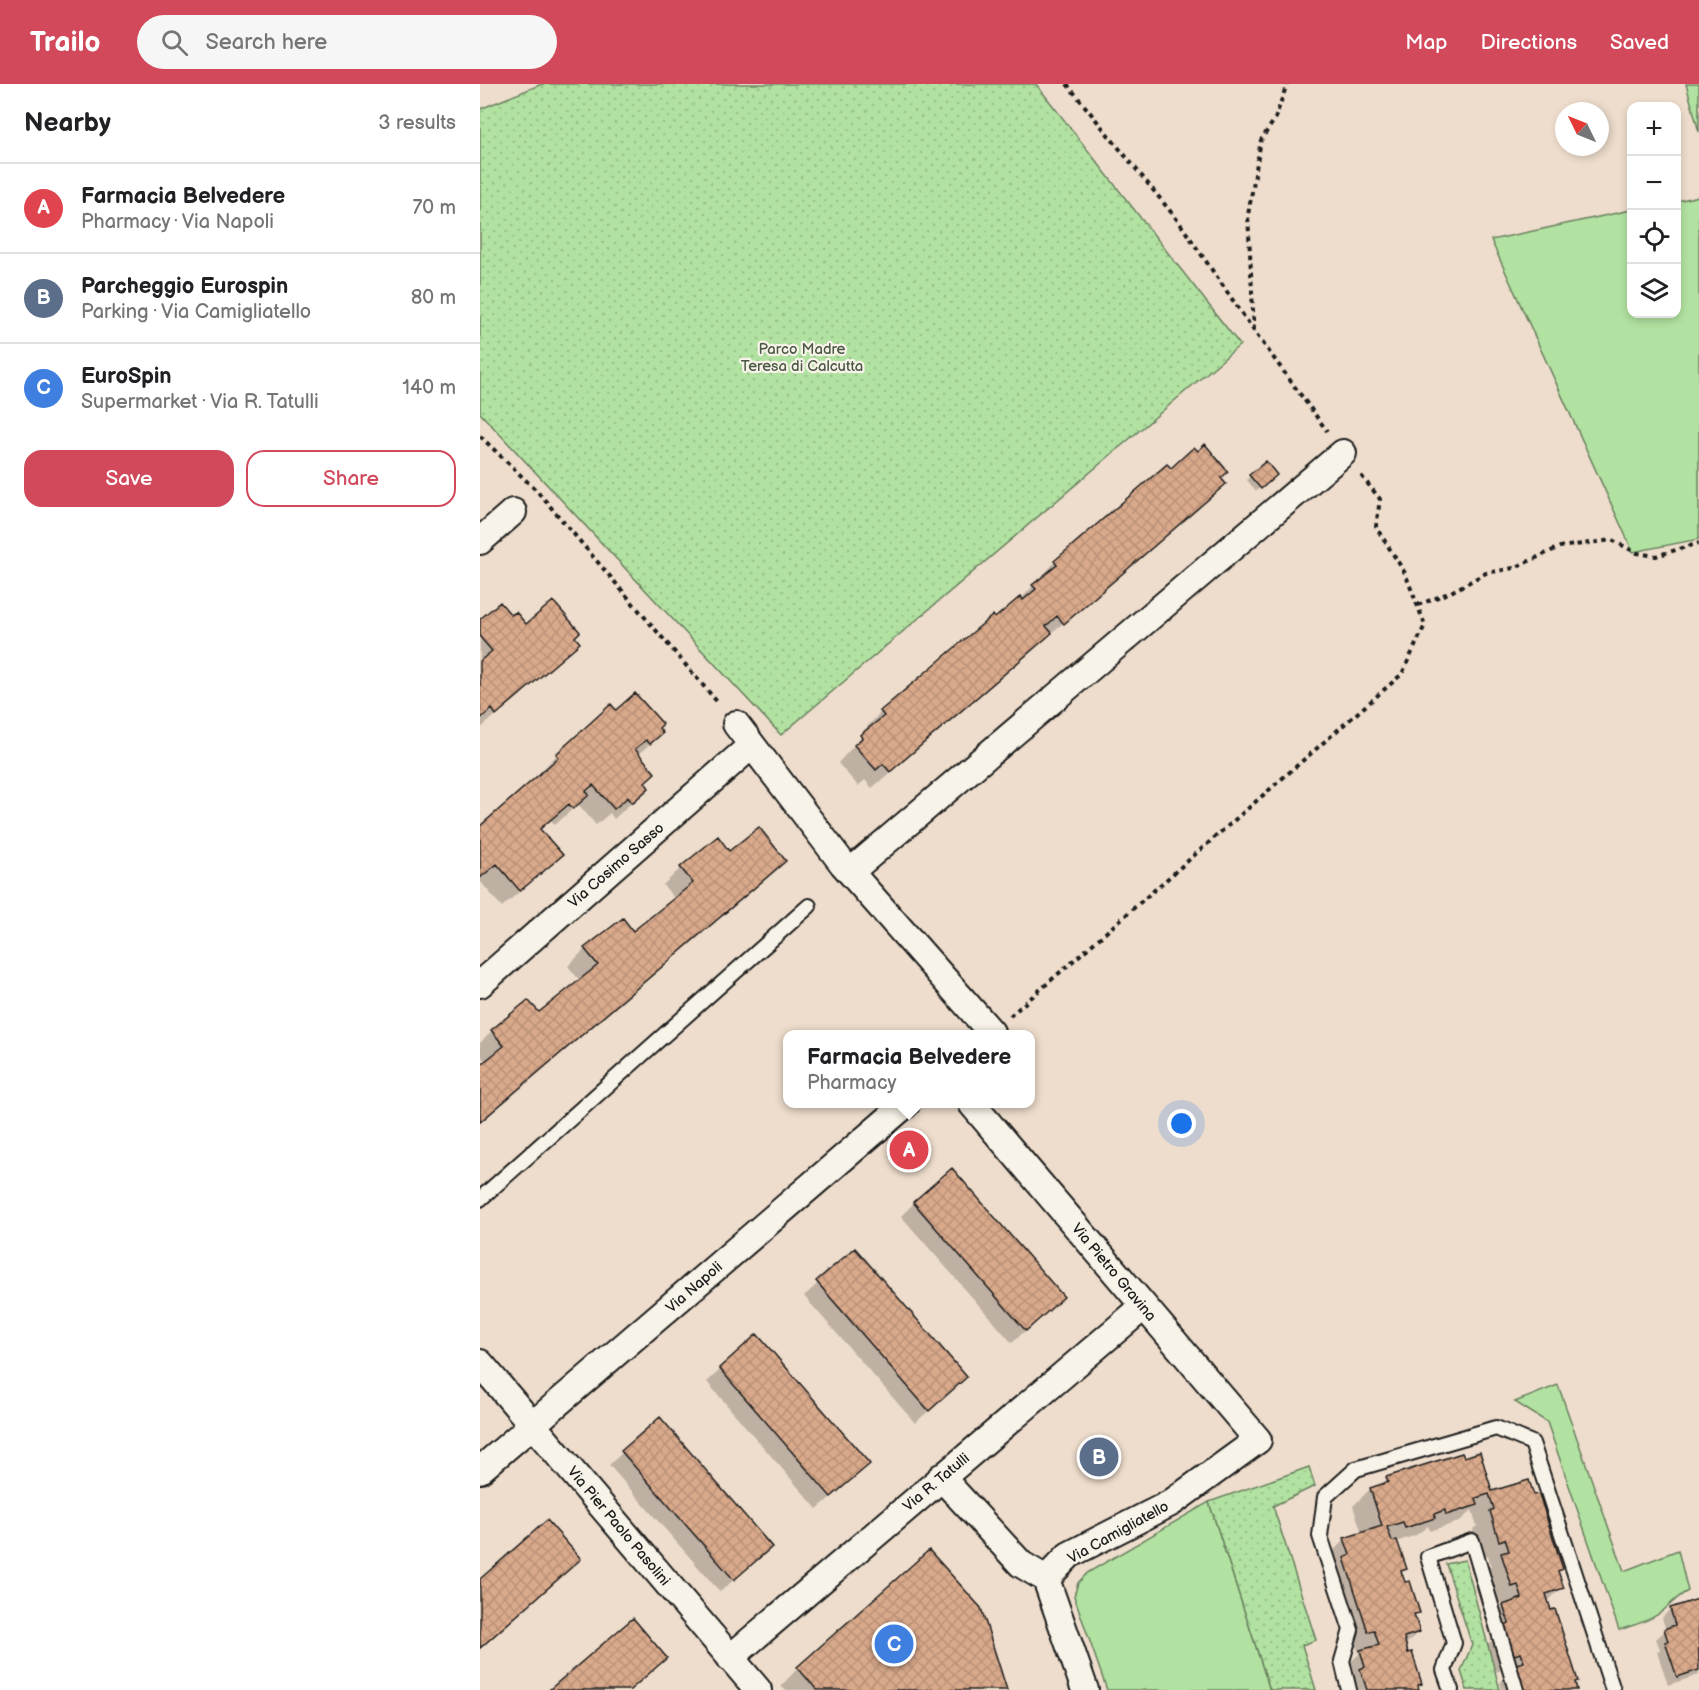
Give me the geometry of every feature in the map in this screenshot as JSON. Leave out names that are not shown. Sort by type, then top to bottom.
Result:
[{"type":"street","points":[[850,872],[1343,453]]},
{"type":"street","points":[[480,541],[513,512]]},
{"type":"street","points":[[735,724],[850,872],[987,1030]]},
{"type":"street","name":"Via Cosimo Sasso","points":[[480,984],[752,746]]},
{"type":"street","name":"Via Napoli","points":[[480,1470],[901,1108]]},
{"type":"street","name":"Via Pietro Gravina","points":[[975,1108],[1258,1440]]},
{"type":"street","name":"Via R. Tatulli","points":[[730,1658],[1143,1307]]},
{"type":"street","name":"Via Pier Paolo Pasolini","points":[[480,1363],[758,1690]]},
{"type":"street","name":"Via Camigliatello","points":[[1046,1579],[1070,1555],[1171,1503],[1258,1440]]},
{"type":"street","points":[[941,1477],[1021,1563],[1046,1579],[1085,1690]]},
{"type":"lane","points":[[480,1199],[809,906]]},
{"type":"lane","points":[[1349,1690],[1341,1661],[1351,1630],[1320,1536],[1325,1497],[1356,1469],[1496,1428],[1532,1443],[1612,1690]]},
{"type":"lane","points":[[1451,1690],[1444,1670],[1454,1643],[1428,1557],[1472,1541],[1516,1690]]},
{"type":"path","points":[[995,1030],[1402,674],[1425,625],[1406,573],[1376,527],[1380,499],[1343,453],[1254,331],[1179,222],[1067,84]]},
{"type":"path","points":[[1254,331],[1248,215],[1261,140],[1275,119],[1287,84]]},
{"type":"path","points":[[480,436],[537,491],[735,724]]},
{"type":"path","points":[[1418,605],[1451,592],[1486,573],[1514,568],[1560,547],[1612,540],[1637,553],[1656,556],[1699,543]]},
{"type":"green space","name":"Parco Madre Teresa di Calcutta","points":[[542,84],[1036,84],[1240,345],[781,735],[480,413],[480,109]]},
{"type":"green space","points":[[1686,84],[1699,84],[1699,132]]},
{"type":"green space","points":[[1699,196],[1699,539],[1633,552],[1491,240],[1627,211],[1627,318],[1681,318],[1681,200]]},
{"type":"green space","points":[[1558,1385],[1624,1571],[1678,1550],[1688,1591],[1655,1616],[1619,1630],[1547,1422],[1515,1402]]},
{"type":"green space","points":[[1309,1467],[1315,1486],[1273,1506],[1316,1640],[1302,1645],[1316,1690],[1270,1690],[1209,1502]]},
{"type":"green space","points":[[1209,1502],[1270,1690],[1107,1690],[1074,1596],[1078,1583],[1087,1573]]},
{"type":"green space","points":[[1465,1560],[1500,1690],[1467,1690],[1461,1671],[1472,1645],[1446,1564]]},
{"type":"building","points":[[1205,444],[1228,472],[1221,478],[1226,484],[1064,624],[1057,616],[1046,626],[1052,633],[890,772],[883,764],[876,770],[854,745],[862,738],[860,735],[884,716],[880,711],[993,615],[995,618],[1021,596],[1023,600],[1036,589],[1032,585],[1057,565],[1054,561],[1167,464],[1171,468],[1194,447],[1198,451]]},
{"type":"building","points":[[1266,461],[1277,475],[1261,489],[1249,475]]},
{"type":"building","points":[[553,601],[580,632],[575,637],[580,643],[496,715],[492,709],[480,719],[480,661],[492,651],[480,637],[480,619],[500,602],[511,615],[516,612],[526,624]]},
{"type":"building","points":[[635,693],[663,724],[659,728],[663,733],[650,744],[646,740],[635,749],[655,773],[645,782],[649,788],[632,803],[628,797],[614,809],[593,785],[586,791],[589,795],[573,809],[569,804],[540,829],[563,855],[520,891],[497,864],[480,878],[480,826],[559,757],[556,754],[611,704],[616,710]]},
{"type":"building","points":[[759,827],[786,861],[480,1122],[480,1065],[504,1046],[491,1030],[528,1000],[539,1012],[598,965],[584,948],[623,918],[633,931],[693,883],[680,867],[718,836],[729,851]]},
{"type":"building","points":[[952,1168],[1064,1297],[1026,1331],[913,1202]]},
{"type":"building","points":[[855,1248],[967,1377],[929,1411],[816,1281]]},
{"type":"building","points":[[757,1334],[870,1464],[831,1497],[719,1368]]},
{"type":"building","points":[[660,1417],[772,1547],[734,1580],[621,1451]]},
{"type":"building","points":[[1480,1452],[1492,1491],[1529,1480],[1534,1495],[1539,1494],[1563,1569],[1558,1571],[1564,1588],[1546,1594],[1551,1610],[1555,1609],[1578,1681],[1575,1682],[1577,1690],[1524,1690],[1516,1664],[1524,1662],[1521,1653],[1514,1655],[1504,1625],[1509,1623],[1503,1605],[1522,1598],[1518,1585],[1512,1587],[1501,1553],[1509,1551],[1505,1539],[1499,1541],[1490,1511],[1494,1509],[1489,1494],[1476,1498],[1478,1505],[1446,1515],[1445,1510],[1434,1514],[1435,1518],[1405,1528],[1403,1522],[1387,1527],[1392,1541],[1397,1540],[1407,1569],[1401,1571],[1405,1582],[1410,1581],[1420,1613],[1414,1614],[1420,1632],[1404,1637],[1408,1653],[1412,1652],[1422,1684],[1418,1685],[1419,1690],[1367,1690],[1360,1669],[1365,1667],[1360,1650],[1379,1645],[1374,1630],[1368,1632],[1344,1558],[1350,1555],[1344,1538],[1382,1526],[1370,1488],[1388,1482],[1386,1477],[1462,1453],[1464,1457]]},
{"type":"building","points":[[547,1520],[581,1559],[480,1648],[480,1579]]},
{"type":"building","points":[[929,1550],[981,1608],[1007,1690],[817,1690],[797,1667]]},
{"type":"building","points":[[1698,1599],[1699,1670],[1677,1677],[1665,1642],[1668,1641],[1664,1629],[1675,1625],[1670,1608]]},
{"type":"building","points":[[633,1618],[667,1658],[630,1690],[549,1690]]},
{"type":"place","name":"Farmacia Belvedere","points":[[909,1150]]},
{"type":"place","name":"Parcheggio Eurospin","points":[[1099,1457]]},
{"type":"place","name":"EuroSpin","points":[[894,1644]]}]
